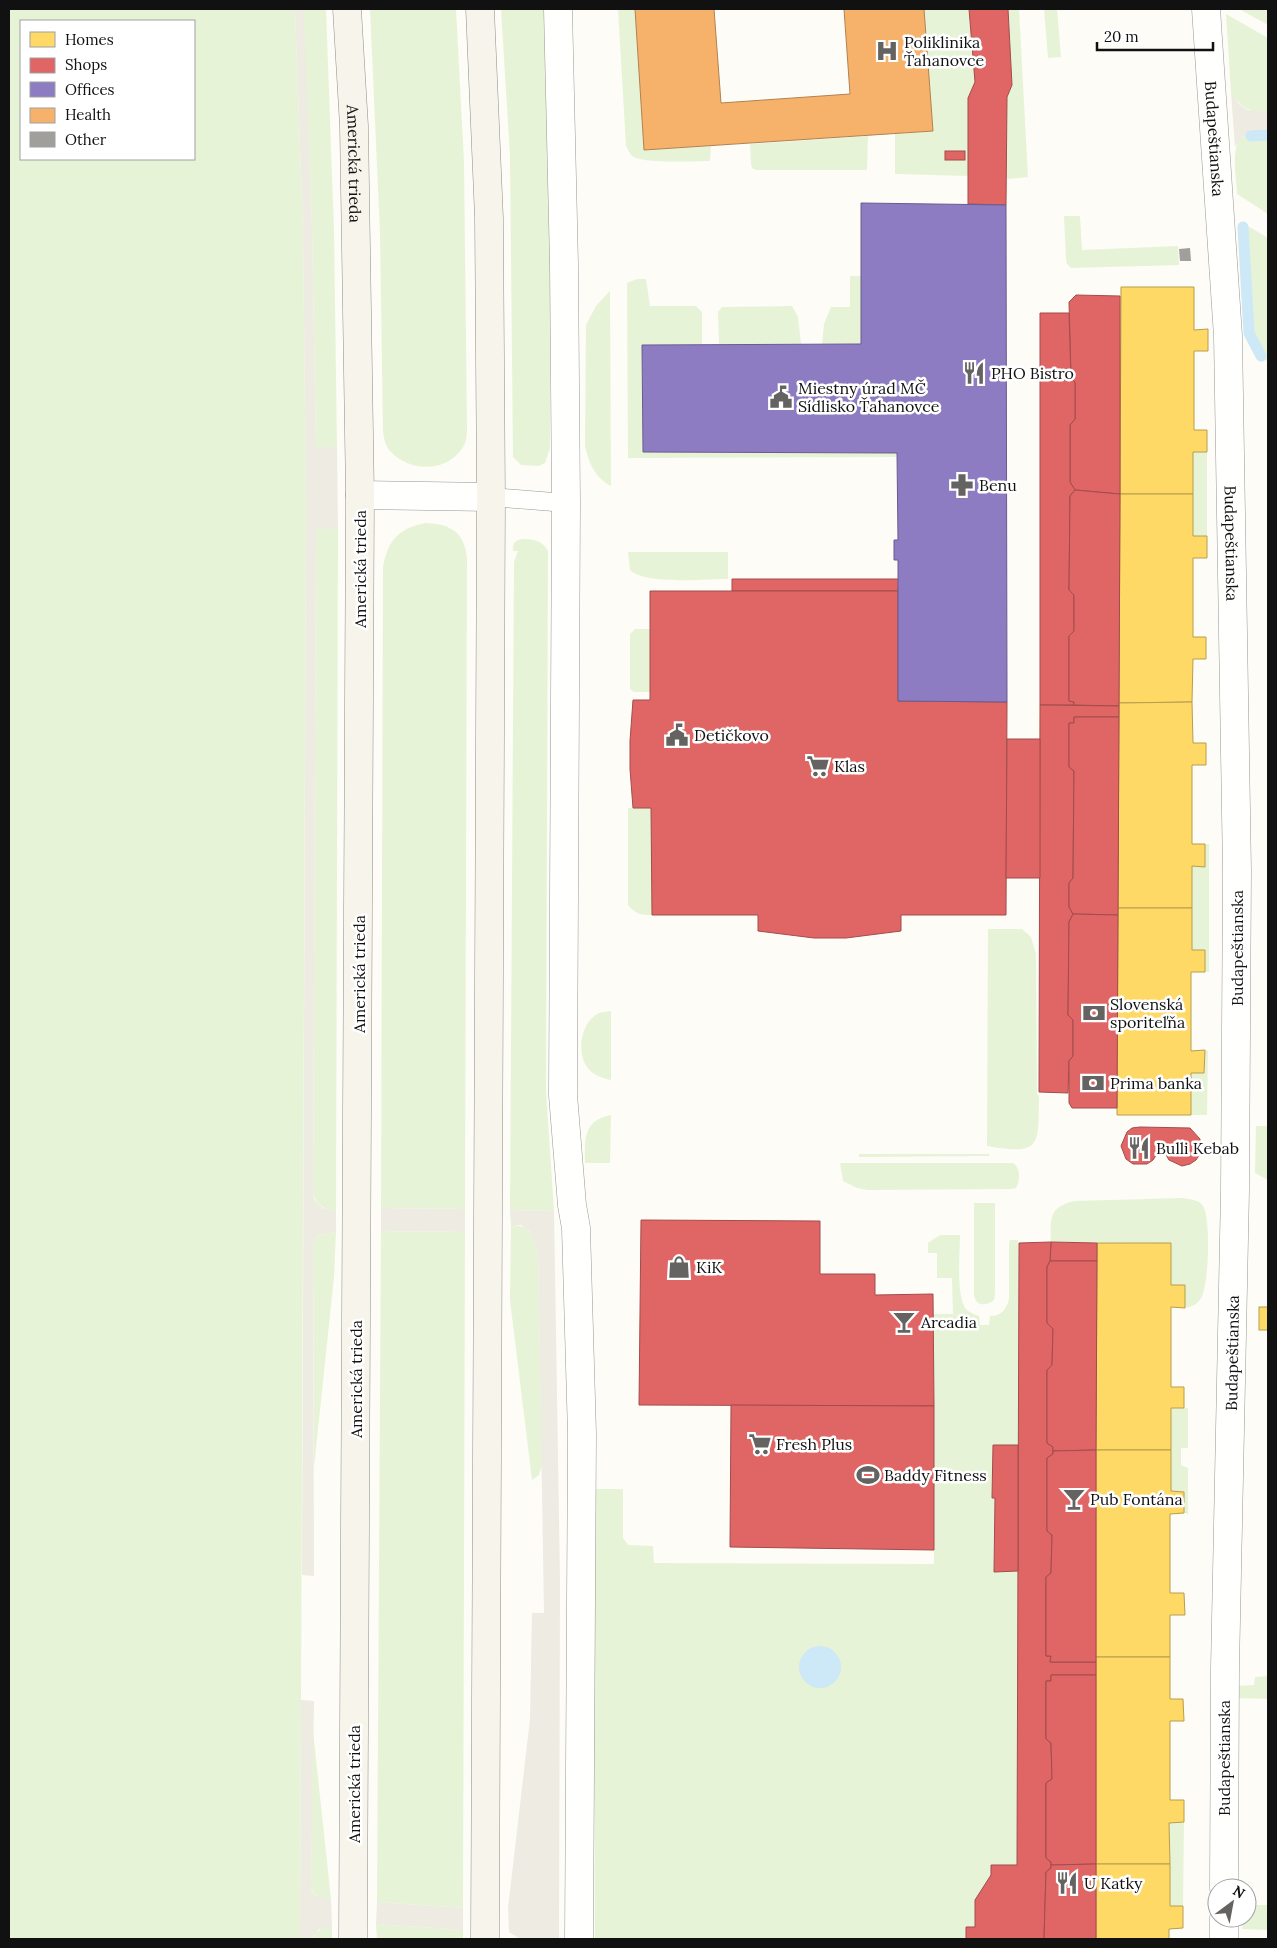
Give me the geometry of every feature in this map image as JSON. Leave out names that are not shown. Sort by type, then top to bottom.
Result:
[{"type":"street","name":"Americká trieda","points":[[346,9],[354,126],[360,495],[353,1939]]},
{"type":"street","points":[[480,9],[489,218],[491,497],[485,1939]]},
{"type":"street","points":[[558,9],[564,264],[566,503],[563,1095],[572,1205],[576,1228],[582,1434],[579,1939]]},
{"type":"street","name":"Budapeštianska","points":[[1206,9],[1228,336],[1237,872],[1235,1191],[1225,1668],[1224,1878]]},
{"type":"street","points":[[360,495],[491,497]]},
{"type":"lane","points":[[491,497],[566,503]]},
{"type":"green space","points":[[9,9],[295,9],[303,228],[306,506],[300,1939],[9,1939]]},
{"type":"green space","points":[[303,9],[326,9],[334,231],[337,447],[316,447],[312,228]]},
{"type":"green space","points":[[370,9],[456,9],[464,162],[467,433],[465,443],[459,453],[451,460],[431,467],[410,464],[400,459],[387,447],[383,434],[380,233]]},
{"type":"green space","points":[[501,9],[547,9],[550,59],[550,448],[545,463],[539,466],[521,465],[513,457],[510,156]]},
{"type":"green space","points":[[618,9],[635,9],[644,150],[711,146],[710,161],[669,162],[646,160],[638,159],[630,154],[626,146]]},
{"type":"green space","points":[[924,9],[969,9],[975,82],[969,176],[895,174],[895,134],[933,131]]},
{"type":"green space","points":[[1008,9],[1019,9],[1028,177],[1007,179],[1007,97],[1012,85]]},
{"type":"green space","points":[[1044,9],[1057,9],[1061,57],[1048,58]]},
{"type":"green space","points":[[1239,9],[1268,9],[1268,25]]},
{"type":"green space","points":[[1226,14],[1268,38],[1268,111],[1256,111],[1246,108],[1231,93]]},
{"type":"green space","points":[[1268,133],[1268,214],[1237,194],[1235,154],[1239,140],[1244,136]]},
{"type":"green space","points":[[868,136],[867,170],[756,170],[752,168],[750,144]]},
{"type":"green space","points":[[1064,216],[1080,216],[1082,250],[1178,246],[1179,265],[1071,268],[1067,264],[1066,259]]},
{"type":"green space","points":[[1239,223],[1268,238],[1268,360],[1260,361],[1246,336]]},
{"type":"green space","points":[[850,276],[861,276],[861,344],[822,344],[824,324],[831,307],[850,307]]},
{"type":"green space","points":[[637,279],[646,279],[650,306],[696,306],[702,312],[702,344],[642,345],[643,452],[897,453],[897,457],[628,458],[627,283]]},
{"type":"green space","points":[[610,291],[611,486],[596,474],[588,458],[585,446],[586,325],[596,306]]},
{"type":"green space","points":[[792,306],[798,317],[801,344],[719,344],[718,312],[722,307]]},
{"type":"green space","points":[[1193,452],[1207,452],[1207,536],[1193,536]]},
{"type":"green space","points":[[425,523],[442,525],[455,531],[463,542],[467,558],[465,1209],[381,1208],[383,567],[391,543],[396,537],[401,532]]},
{"type":"green space","points":[[316,528],[338,529],[336,1211],[321,1206],[316,1201],[313,1193]]},
{"type":"green space","points":[[522,539],[537,541],[543,544],[548,551],[546,1091],[554,1211],[510,1210],[514,562],[518,551],[513,551],[513,546],[514,543]]},
{"type":"green space","points":[[628,552],[728,552],[728,579],[676,580],[649,578],[638,575],[630,570]]},
{"type":"green space","points":[[635,629],[650,629],[650,692],[634,692],[630,689],[630,634]]},
{"type":"green space","points":[[628,808],[651,808],[652,915],[638,913],[628,905]]},
{"type":"green space","points":[[1205,844],[1209,844],[1209,972],[1205,972],[1205,950],[1192,950],[1192,866],[1205,866]]},
{"type":"green space","points":[[988,929],[1022,929],[1031,937],[1036,954],[1038,1125],[1034,1143],[1019,1149],[987,1146]]},
{"type":"green space","points":[[611,1011],[611,1080],[597,1076],[589,1070],[584,1060],[581,1045],[584,1030],[593,1017],[599,1013]]},
{"type":"green space","points":[[1205,1050],[1208,1051],[1207,1115],[1191,1115],[1191,1073],[1204,1073]]},
{"type":"green space","points":[[611,1115],[610,1163],[585,1163],[586,1139],[590,1127],[602,1118]]},
{"type":"green space","points":[[1256,1126],[1268,1126],[1268,1180],[1255,1173]]},
{"type":"green space","points":[[859,1154],[989,1154],[989,1156],[859,1157]]},
{"type":"green space","points":[[840,1163],[1013,1163],[1019,1171],[1019,1178],[1016,1188],[1011,1189],[867,1190],[857,1188],[843,1181]]},
{"type":"green space","points":[[1183,1198],[1199,1202],[1203,1206],[1206,1213],[1208,1237],[1204,1291],[1198,1302],[1190,1307],[1185,1308],[1185,1285],[1171,1285],[1171,1243],[1051,1242],[1051,1221],[1055,1211],[1074,1201]]},
{"type":"green space","points":[[974,1203],[995,1203],[995,1294],[994,1300],[984,1304],[976,1301],[974,1294]]},
{"type":"green space","points":[[511,1225],[517,1225],[526,1229],[532,1236],[538,1251],[542,1465],[539,1475],[532,1480],[510,1300]]},
{"type":"green space","points":[[381,1231],[465,1232],[463,1908],[377,1902]]},
{"type":"green space","points":[[336,1232],[334,1277],[314,1467],[313,1247],[314,1240],[318,1235]]},
{"type":"green space","points":[[940,1235],[960,1235],[960,1293],[965,1308],[979,1316],[980,1325],[989,1325],[990,1316],[1000,1314],[1006,1306],[1009,1299],[1009,1244],[1010,1240],[1018,1240],[1018,1445],[993,1445],[992,1498],[995,1498],[994,1571],[1018,1571],[1017,1865],[991,1865],[991,1875],[975,1901],[975,1927],[966,1927],[966,1939],[595,1939],[593,1489],[623,1489],[623,1538],[628,1545],[653,1546],[654,1563],[934,1564],[933,1314],[953,1314],[952,1278],[937,1278],[937,1253],[928,1253],[928,1243]]},
{"type":"green space","points":[[1171,1408],[1188,1408],[1188,1448],[1181,1448],[1181,1465],[1188,1468],[1188,1514],[1184,1513],[1184,1492],[1171,1491]]},
{"type":"green space","points":[[1268,1676],[1268,1699],[1235,1698],[1236,1686],[1254,1685],[1255,1677]]},
{"type":"green space","points":[[313,1731],[331,1899],[321,1898],[316,1895],[311,1887]]},
{"type":"green space","points":[[1268,1821],[1268,1930],[1242,1929],[1257,1928],[1257,1905],[1267,1905]]},
{"type":"green space","points":[[1184,1822],[1183,1906],[1170,1906],[1169,1823]]},
{"type":"green space","points":[[376,1924],[463,1930],[463,1939],[377,1939]]},
{"type":"green space","points":[[322,1928],[332,1928],[332,1939],[313,1939]]},
{"type":"shaded area","points":[[295,9],[303,9],[304,13],[312,228],[316,447],[337,447],[338,529],[316,529],[313,1193],[314,1199],[323,1208],[336,1211],[336,1232],[318,1235],[314,1240],[313,1247],[314,1576],[302,1575],[306,506],[303,228]]},
{"type":"shaded area","points":[[1231,93],[1239,104],[1248,110],[1268,111],[1268,133],[1250,134],[1242,137],[1235,147]]},
{"type":"shaded area","points":[[381,1208],[465,1209],[465,1232],[381,1231]]},
{"type":"shaded area","points":[[510,1210],[554,1211],[560,1580],[559,1939],[520,1939],[509,1932],[508,1908],[530,1719],[532,1613],[544,1613],[538,1251],[529,1231],[521,1225],[511,1225]]},
{"type":"shaded area","points":[[301,1700],[314,1701],[311,1887],[312,1892],[316,1896],[331,1899],[332,1928],[319,1929],[312,1939],[300,1939]]},
{"type":"shaded area","points":[[377,1902],[463,1908],[463,1930],[376,1924]]},
{"type":"water","points":[[816,1646],[824,1646],[835,1652],[841,1667],[835,1682],[824,1688],[816,1688],[805,1682],[799,1671],[799,1663],[805,1652]]},
{"type":"building: Homes","points":[[1121,287],[1194,287],[1194,330],[1208,329],[1208,351],[1194,351],[1194,430],[1207,430],[1207,452],[1193,452],[1193,494],[1120,494]]},
{"type":"building: Homes","points":[[1120,494],[1193,494],[1193,536],[1207,536],[1207,558],[1193,558],[1193,637],[1206,637],[1206,659],[1193,659],[1192,702],[1119,703]]},
{"type":"building: Homes","points":[[1192,702],[1193,743],[1206,743],[1206,765],[1192,765],[1192,844],[1205,844],[1205,867],[1192,866],[1192,908],[1118,908],[1119,703]]},
{"type":"building: Homes","points":[[1118,908],[1192,908],[1192,950],[1205,950],[1205,972],[1191,972],[1191,1051],[1205,1050],[1204,1073],[1191,1073],[1191,1115],[1117,1115]]},
{"type":"building: Homes","points":[[1097,1243],[1171,1243],[1171,1285],[1185,1285],[1185,1308],[1171,1307],[1171,1387],[1184,1387],[1184,1408],[1171,1408],[1171,1450],[1096,1450]]},
{"type":"building: Homes","points":[[1259,1307],[1268,1307],[1268,1330],[1259,1330]]},
{"type":"building: Homes","points":[[1096,1450],[1171,1450],[1171,1491],[1184,1492],[1184,1513],[1170,1514],[1170,1593],[1184,1593],[1185,1615],[1170,1615],[1170,1657],[1096,1657]]},
{"type":"building: Homes","points":[[1096,1657],[1170,1657],[1170,1699],[1183,1699],[1184,1721],[1170,1721],[1170,1800],[1184,1800],[1184,1822],[1169,1823],[1170,1864],[1096,1864]]},
{"type":"building: Homes","points":[[1096,1864],[1170,1864],[1170,1906],[1183,1906],[1183,1928],[1169,1929],[1169,1939],[1096,1939]]},
{"type":"building: Shops","points":[[969,9],[1008,9],[1012,85],[1007,97],[1006,205],[968,204],[968,98],[975,82]]},
{"type":"building: Shops","points":[[945,151],[965,151],[965,160],[945,160]]},
{"type":"building: Shops","points":[[1076,295],[1120,296],[1120,494],[1075,490],[1070,482],[1070,425],[1075,419],[1075,382],[1071,378],[1069,302]]},
{"type":"building: Shops","points":[[1040,313],[1069,313],[1071,378],[1075,382],[1075,419],[1070,425],[1070,482],[1075,490],[1070,496],[1069,590],[1074,595],[1074,631],[1069,636],[1069,701],[1074,702],[1074,705],[1040,705]]},
{"type":"building: Shops","points":[[1075,490],[1120,494],[1119,706],[1074,705],[1074,702],[1069,701],[1069,636],[1074,631],[1074,595],[1069,590],[1070,496]]},
{"type":"building: Shops","points":[[732,579],[899,579],[898,591],[732,591]]},
{"type":"building: Shops","name":"Klas","points":[[650,591],[898,591],[898,701],[1007,702],[1006,915],[901,915],[901,931],[846,938],[814,938],[758,931],[758,915],[652,915],[651,808],[633,808],[630,769],[633,700],[650,700]]},
{"type":"building: Shops","points":[[1040,705],[1119,706],[1119,717],[1074,717],[1074,723],[1069,723],[1069,767],[1074,771],[1073,878],[1069,883],[1069,907],[1073,914],[1069,922],[1068,1015],[1073,1020],[1073,1056],[1069,1061],[1068,1093],[1039,1092]]},
{"type":"building: Shops","points":[[1074,717],[1119,717],[1118,915],[1073,914],[1069,907],[1069,883],[1073,878],[1074,771],[1069,767],[1069,723],[1074,723]]},
{"type":"building: Shops","points":[[1007,739],[1040,739],[1040,878],[1006,878]]},
{"type":"building: Shops","points":[[1073,914],[1118,915],[1117,1108],[1072,1108],[1069,1103],[1069,1061],[1073,1056],[1073,1020],[1068,1015],[1069,922]]},
{"type":"building: Shops","points":[[1132,1128],[1190,1128],[1200,1139],[1200,1154],[1190,1164],[1182,1166],[1169,1160],[1165,1153],[1157,1154],[1147,1164],[1133,1164],[1126,1159],[1121,1146],[1127,1132]]},
{"type":"building: Shops","points":[[641,1220],[820,1221],[820,1274],[875,1274],[875,1295],[933,1294],[934,1406],[639,1405]]},
{"type":"building: Shops","points":[[1051,1242],[1097,1243],[1097,1261],[1050,1261]]},
{"type":"building: Shops","points":[[1051,1242],[1050,1261],[1047,1267],[1047,1323],[1053,1329],[1052,1365],[1047,1370],[1047,1443],[1053,1447],[1053,1454],[1047,1458],[1047,1531],[1052,1535],[1051,1573],[1046,1577],[1046,1656],[1051,1656],[1050,1662],[1096,1662],[1096,1675],[1051,1675],[1051,1681],[1046,1681],[1046,1739],[1051,1743],[1052,1779],[1046,1783],[1046,1858],[1051,1862],[1051,1868],[1046,1872],[1044,1939],[966,1939],[966,1927],[975,1927],[975,1900],[991,1875],[991,1865],[1017,1865],[1019,1243]]},
{"type":"building: Shops","points":[[1050,1261],[1097,1261],[1096,1450],[1053,1451],[1053,1447],[1047,1443],[1047,1370],[1052,1365],[1053,1329],[1047,1323],[1047,1267]]},
{"type":"building: Shops","points":[[731,1405],[934,1406],[934,1550],[730,1547]]},
{"type":"building: Shops","points":[[993,1445],[1018,1445],[1018,1571],[994,1572],[995,1498],[992,1498]]},
{"type":"building: Shops","points":[[1096,1450],[1096,1662],[1050,1662],[1051,1656],[1046,1656],[1046,1577],[1051,1573],[1052,1535],[1047,1531],[1047,1458],[1053,1454],[1053,1451]]},
{"type":"building: Shops","points":[[1051,1675],[1096,1675],[1096,1864],[1051,1865],[1051,1862],[1046,1858],[1046,1783],[1052,1779],[1051,1743],[1046,1739],[1046,1681],[1051,1681]]},
{"type":"building: Shops","points":[[1096,1864],[1096,1939],[1044,1939],[1046,1872],[1051,1868],[1051,1865]]},
{"type":"building: Offices","points":[[861,203],[1006,205],[1007,702],[898,701],[898,560],[894,560],[894,540],[898,540],[897,453],[643,452],[642,345],[861,344]]},
{"type":"building: Health","name":"Poliklinika Ťahanovce","points":[[635,9],[714,9],[721,103],[850,94],[844,9],[924,9],[933,131],[644,150]]},
{"type":"building: Other","points":[[1190,248],[1191,261],[1180,261],[1179,249]]},
{"type":"waterway","points":[[1251,136],[1268,135]]},
{"type":"waterway","points":[[1243,227],[1249,333],[1261,356]]},
{"type":"place","name":"Poliklinika Ťahanovce","points":[[887,51]]},
{"type":"place","name":"PHO Bistro","points":[[974,373]]},
{"type":"place","name":"Miestny úrad MČ Sídlisko Ťahanovce","points":[[781,397]]},
{"type":"place","name":"Benu","points":[[962,485]]},
{"type":"place","name":"Detičkovo","points":[[677,735]]},
{"type":"place","name":"Klas","points":[[818,766]]},
{"type":"place","name":"Slovenská sporiteľňa","points":[[1094,1013]]},
{"type":"place","name":"Prima banka","points":[[1093,1083]]},
{"type":"place","name":"Bulli Kebab","points":[[1139,1148]]},
{"type":"place","name":"KiK","points":[[679,1267]]},
{"type":"place","name":"Arcadia","points":[[904,1322]]},
{"type":"place","name":"Fresh Plus","points":[[760,1444]]},
{"type":"place","name":"Baddy Fitness","points":[[868,1475]]},
{"type":"place","name":"Pub Fontána","points":[[1074,1499]]},
{"type":"place","name":"U Katky","points":[[1067,1883]]}]
